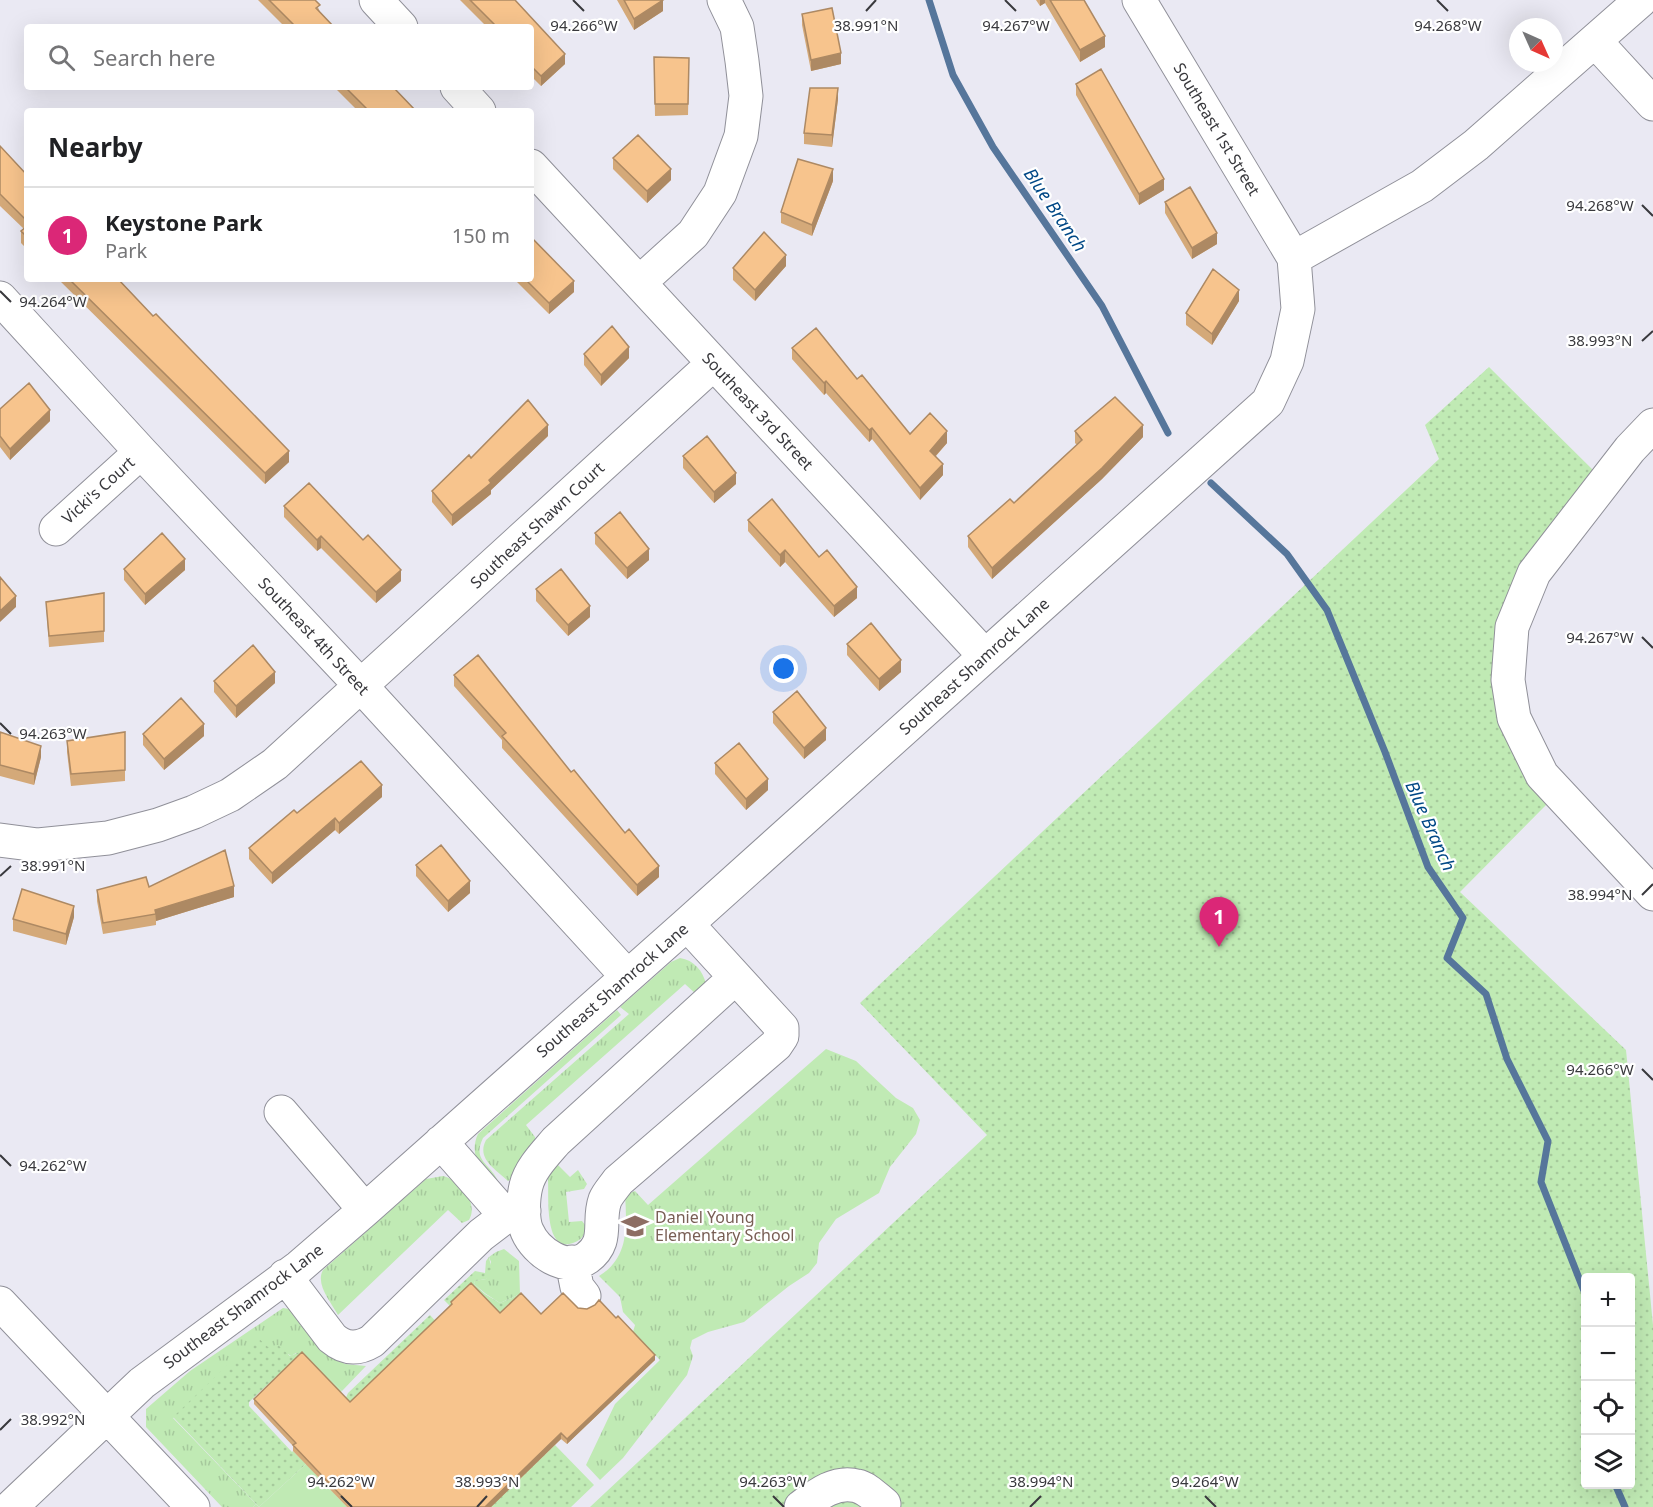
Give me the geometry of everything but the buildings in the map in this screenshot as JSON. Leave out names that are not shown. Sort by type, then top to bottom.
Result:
[{"type":"street","points":[[376,0],[398,24]]},
{"type":"street","points":[[640,282],[693,234],[720,193],[741,136],[746,96],[742,61],[737,27],[724,0]]},
{"type":"street","name":"Southeast 1st Street","points":[[1139,0],[1294,258]]},
{"type":"street","points":[[1294,258],[1422,186],[1476,145],[1641,0]]},
{"type":"street","points":[[1595,41],[1653,104]]},
{"type":"street","points":[[460,90],[476,108]]},
{"type":"street","name":"Southeast 3rd Street","points":[[534,169],[985,656]]},
{"type":"street","name":"Southeast Shamrock Lane","points":[[11,1507],[142,1383],[285,1276],[365,1210],[1268,402],[1287,361],[1298,309],[1294,258]]},
{"type":"street","name":"Southeast 4th Street","points":[[0,298],[141,452],[362,686],[627,976]]},
{"type":"street","name":"Southeast Shawn Court","points":[[0,840],[38,845],[108,838],[158,825],[194,812],[230,795],[275,764],[713,364]]},
{"type":"street","points":[[1653,425],[1630,449],[1534,573],[1512,627],[1508,680],[1514,718],[1542,775],[1653,894]]},
{"type":"street","name":"Vicki's Court","points":[[56,529],[141,452]]},
{"type":"street","points":[[441,1142],[515,1214],[536,1245],[552,1259],[563,1263],[586,1258],[597,1247],[603,1234],[602,1212],[606,1198],[618,1181],[776,1045],[782,1036],[782,1028],[687,924]]},
{"type":"street","points":[[285,1276],[339,1344],[348,1347],[362,1347],[372,1341],[481,1235],[515,1214],[532,1171],[556,1141],[735,978]]},
{"type":"street","points":[[281,1112],[365,1210]]},
{"type":"street","points":[[572,1262],[577,1287],[584,1296]]},
{"type":"street","points":[[0,1303],[194,1507]]},
{"type":"street","points":[[801,1507],[825,1491],[840,1485],[857,1486],[884,1504]]},
{"type":"green space","points":[[1489,367],[1594,471],[1505,618],[1547,804],[1460,892],[1626,1050],[1653,1325],[1653,1507],[590,1507],[987,1135],[860,1003],[1439,459],[1425,425]]},
{"type":"green space","points":[[680,958],[690,961],[697,967],[706,984],[697,995],[685,984],[526,1125],[535,1137],[535,1141],[522,1155],[513,1178],[508,1181],[485,1158],[486,1140],[629,1014],[620,1007],[671,962]]},
{"type":"green space","points":[[617,1010],[621,1015],[483,1138],[480,1146],[481,1157],[498,1181],[491,1177],[481,1167],[475,1155],[475,1141],[478,1134]]},
{"type":"green space","points":[[826,1049],[856,1061],[896,1098],[913,1108],[920,1120],[916,1134],[890,1167],[879,1193],[836,1219],[819,1243],[817,1263],[809,1273],[744,1322],[708,1332],[692,1340],[690,1348],[693,1356],[687,1375],[623,1458],[600,1480],[586,1465],[615,1404],[660,1360],[633,1332],[635,1325],[623,1312],[620,1297],[599,1276],[609,1269],[621,1251],[626,1230],[625,1195],[635,1191],[648,1205]]},
{"type":"green space","points":[[558,1165],[570,1177],[578,1170],[587,1184],[584,1189],[566,1192],[569,1222],[582,1221],[586,1226],[582,1237],[573,1243],[564,1244],[557,1240],[550,1222],[548,1180],[549,1174]]},
{"type":"green space","points":[[443,1176],[456,1182],[466,1193],[472,1207],[469,1220],[462,1223],[448,1210],[338,1315],[322,1287],[323,1270],[426,1179]]},
{"type":"green space","points":[[504,1249],[519,1261],[520,1294],[500,1303],[474,1284],[475,1281],[486,1279],[491,1262],[489,1257]]},
{"type":"green space","points":[[489,1257],[492,1272],[486,1279],[475,1281],[474,1284],[500,1303],[520,1294],[522,1297],[500,1319],[451,1307],[444,1300],[475,1271],[485,1273],[486,1261]]},
{"type":"green space","points":[[283,1308],[289,1309],[333,1357],[345,1364],[366,1366],[342,1391],[326,1374],[310,1362],[296,1353],[291,1356],[288,1354],[173,1418],[256,1504],[253,1507],[222,1507],[146,1427],[146,1409],[190,1371]]},
{"type":"green space","points":[[430,1315],[438,1324],[349,1408],[344,1402],[348,1393]]},
{"type":"green space","points":[[257,1337],[268,1347],[278,1345],[290,1356],[300,1352],[307,1354],[342,1391],[337,1395],[280,1373],[249,1402],[249,1406],[306,1464],[259,1507],[173,1417]]},
{"type":"green space","points":[[555,1445],[594,1485],[571,1507],[490,1507]]},
{"type":"green space","points":[[306,1464],[347,1507],[259,1507]]},
{"type":"waterway","name":"Blue Branch","points":[[929,0],[953,75],[993,147],[1102,306],[1168,433]]},
{"type":"waterway","name":"Blue Branch","points":[[1211,483],[1287,554],[1327,610],[1385,752],[1428,867],[1463,918],[1447,958],[1486,994],[1507,1059],[1548,1141],[1541,1182],[1581,1283]]},
{"type":"waterway","name":"Blue Branch","points":[[1617,1489],[1625,1507]]},
{"type":"place","name":"Keystone Park","points":[[1219,947]]},
{"type":"place","name":"Daniel Young Elementary School","points":[[635,1226]]}]
